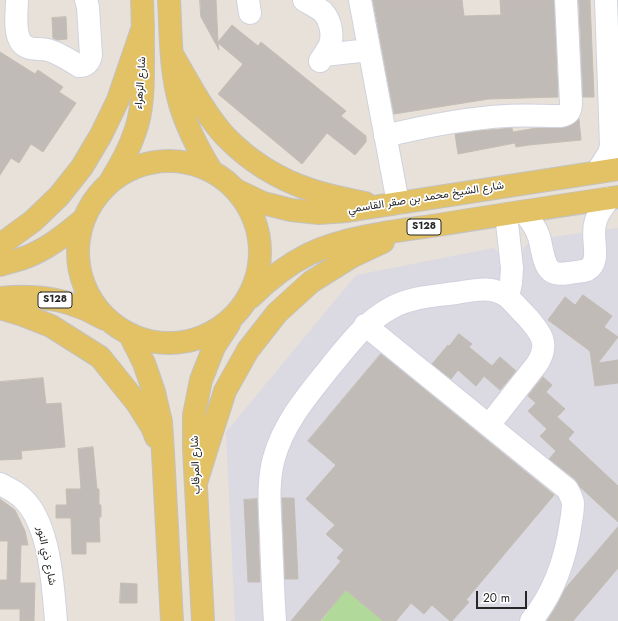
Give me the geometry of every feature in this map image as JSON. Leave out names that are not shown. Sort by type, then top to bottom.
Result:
[{"type":"main road","name":"شارع الزهراء","points":[[109,184],[124,159],[135,131],[142,103],[142,0]]},
{"type":"main road","points":[[169,0],[172,54],[180,103],[188,127],[198,149],[211,170]]},
{"type":"main road","points":[[0,245],[33,221],[59,196],[82,167],[101,135],[118,100],[143,27]]},
{"type":"main road","points":[[172,54],[204,107],[225,135],[250,159],[280,177],[312,191],[389,204]]},
{"type":"main road","points":[[169,161],[190,163],[211,170],[225,179],[238,191],[249,207],[257,225],[261,244],[260,264],[256,283],[247,301],[233,318],[215,331],[188,342],[173,344],[151,342],[130,335],[117,328],[106,319],[92,302],[83,283],[78,262],[79,240],[84,219],[95,200],[109,184],[127,172],[154,162],[169,161]]},
{"type":"main road","name":"شارع الشيخ محمد بن صقر القاسمي","points":[[238,191],[263,203],[291,210],[319,213],[608,171]]},
{"type":"main road","name":"S128","points":[[247,301],[266,282],[287,267],[309,254],[334,244],[408,229],[614,198]]},
{"type":"main road","points":[[0,265],[22,259],[44,248],[65,235],[84,219]]},
{"type":"main road","points":[[196,483],[225,391],[248,350],[277,313],[311,282],[351,257],[408,229]]},
{"type":"main road","name":"S128","points":[[0,298],[12,296],[36,297],[61,301],[106,319]]},
{"type":"main road","points":[[0,308],[51,326],[100,356],[137,402],[152,427],[163,453]]},
{"type":"main road","name":"شارع المرقاب","points":[[203,621],[194,449],[194,414],[201,380],[214,348],[233,318]]},
{"type":"main road","points":[[130,335],[144,363],[154,392],[161,422],[172,621]]},
{"type":"street","points":[[16,0],[17,31],[21,43],[32,48],[42,48],[54,52],[79,66],[86,65],[91,59],[88,7],[86,0]]},
{"type":"street","points":[[304,0],[322,12],[330,24],[332,32],[331,40],[322,58],[370,50]]},
{"type":"street","points":[[360,0],[386,136],[389,204]]},
{"type":"street","points":[[386,136],[414,129],[464,120],[507,116],[560,116],[569,112],[571,103],[566,0]]},
{"type":"street","points":[[606,0],[613,43],[615,151],[606,159],[608,171]]},
{"type":"street","points":[[508,297],[511,283],[515,213],[529,219],[539,236],[546,266],[550,271],[555,274],[561,274],[582,271],[591,267],[596,258],[594,236],[598,215],[603,206],[614,198]]},
{"type":"street","points":[[275,621],[269,502],[270,480],[274,458],[281,438],[291,418],[303,400],[365,325],[392,307],[424,297],[483,289],[503,293],[508,297],[537,329],[544,342],[544,350],[538,364],[489,425]]},
{"type":"street","points":[[365,325],[561,484],[567,489],[571,496],[573,504],[568,540],[561,566],[550,592],[531,621]]},
{"type":"street","name":"شارع ذي النور","points":[[0,484],[13,490],[27,503],[38,518],[44,536],[50,568],[56,621]]},
{"type":"shaded area","points":[[618,228],[618,621],[235,621],[226,432],[356,275],[494,248],[501,256],[521,253],[530,240]]},
{"type":"green space","points":[[346,590],[383,621],[321,621]]},
{"type":"building","points":[[200,0],[216,0],[218,42],[232,25],[258,46],[261,42],[346,111],[341,116],[366,136],[366,142],[355,155],[327,133],[302,164],[218,94],[243,64],[218,43],[219,50],[201,17]]},
{"type":"building","points":[[373,0],[462,0],[464,16],[501,15],[500,0],[554,0],[558,97],[489,99],[394,114]]},
{"type":"building","points":[[579,0],[590,0],[594,97],[583,97]]},
{"type":"building","points":[[66,17],[67,39],[57,40],[53,38],[52,18]]},
{"type":"building","points":[[0,52],[35,74],[38,70],[63,87],[59,92],[76,103],[43,152],[31,144],[19,163],[11,158],[0,175]]},
{"type":"building","points":[[579,119],[581,140],[516,147],[515,143],[458,154],[455,134],[512,128],[514,137],[513,132],[537,128],[562,128],[571,125]]},
{"type":"building","points":[[583,295],[612,316],[604,327],[618,337],[598,363],[618,360],[618,383],[595,386],[590,351],[548,320],[565,297],[575,305]]},
{"type":"building","points":[[459,334],[472,344],[469,347],[492,366],[500,357],[516,371],[500,390],[484,376],[476,386],[458,370],[451,379],[432,364]]},
{"type":"building","points":[[381,354],[554,495],[466,600],[469,602],[452,621],[450,621],[432,605],[424,614],[411,603],[396,621],[383,621],[346,590],[320,621],[291,621],[341,561],[337,558],[344,550],[326,534],[335,525],[306,499],[336,465],[308,441]]},
{"type":"building","points":[[543,377],[552,385],[546,392],[565,409],[557,417],[574,432],[568,439],[618,486],[618,522],[580,487],[575,479],[549,459],[556,451],[540,436],[547,429],[528,411],[536,403],[528,396]]},
{"type":"building","points":[[43,378],[46,404],[61,403],[65,447],[21,451],[22,459],[0,460],[0,382]]},
{"type":"building","points":[[93,447],[97,489],[99,489],[99,505],[101,505],[101,517],[99,517],[100,542],[86,542],[86,554],[72,554],[71,518],[56,518],[56,505],[67,505],[66,489],[81,489],[78,449]]},
{"type":"building","points":[[282,498],[294,498],[298,579],[285,579]]},
{"type":"building","points":[[0,499],[15,510],[25,531],[28,545],[21,545],[20,583],[35,583],[34,621],[20,621],[20,609],[0,609],[0,580],[7,580],[8,541],[0,541]]},
{"type":"building","points":[[257,499],[260,582],[248,582],[244,500]]},
{"type":"building","points":[[618,527],[618,568],[573,621],[547,621],[565,589]]},
{"type":"building","points":[[121,583],[137,584],[137,603],[120,603]]}]
